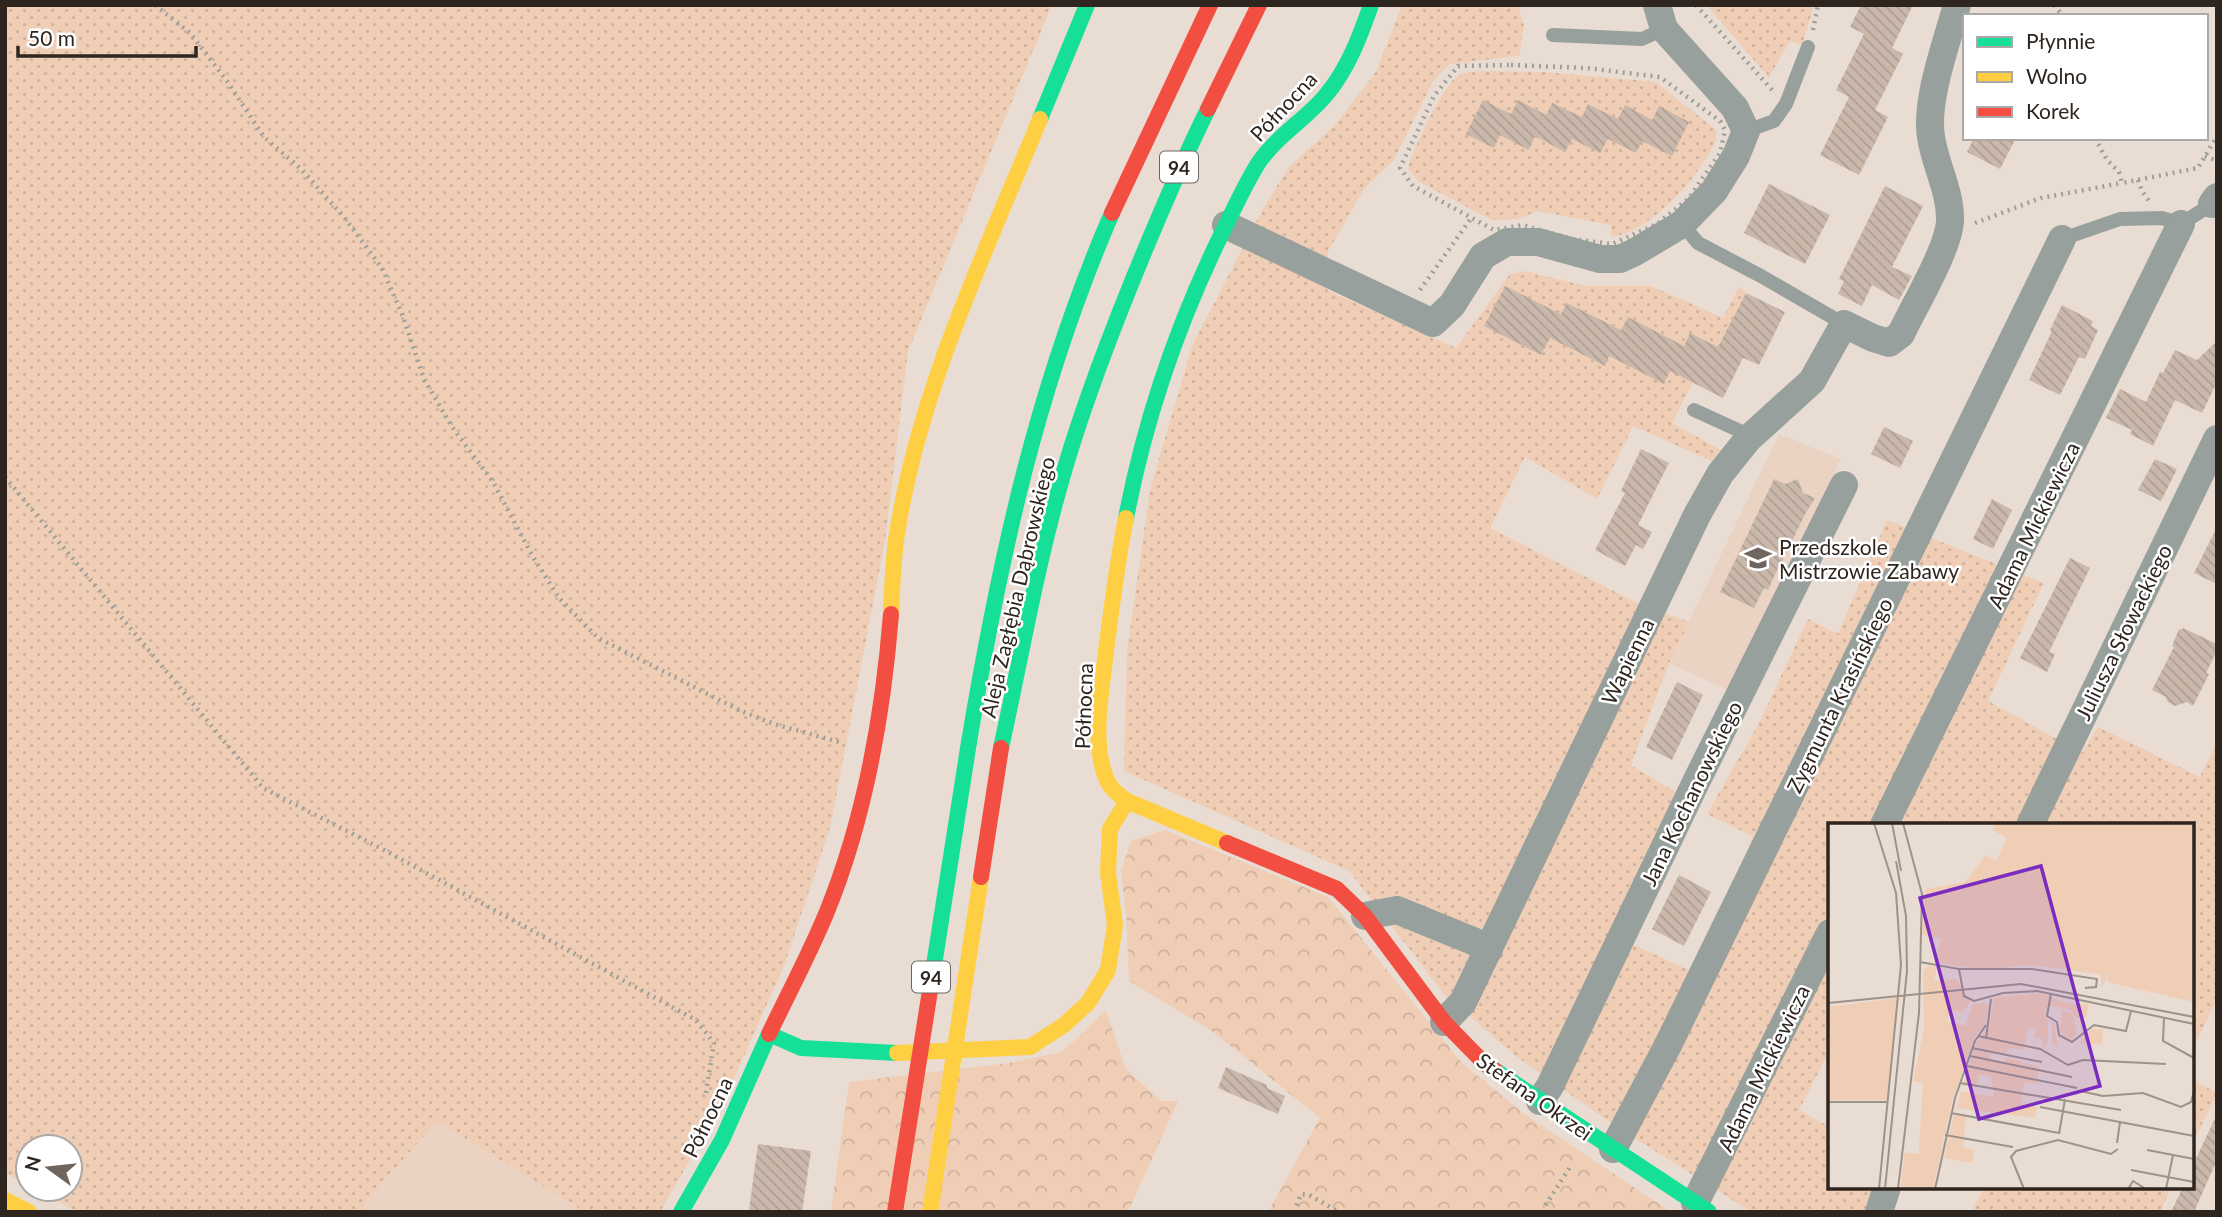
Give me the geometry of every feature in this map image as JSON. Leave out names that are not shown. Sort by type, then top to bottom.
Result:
[{"type":"main road","name":"Północna","points":[[681,1212],[722,1140],[826,914],[843,866],[866,788],[886,677],[896,541],[912,461],[926,409],[948,343],[1087,5]]},
{"type":"main road","name":"Aleja Zagłębia Dąbrowskiego","points":[[895,1212],[982,663],[1021,482],[1047,384],[1085,276],[1131,167],[1210,5]]},
{"type":"main road","name":"Aleja Zagłębia Dąbrowskiego","points":[[930,1212],[1001,748],[1059,488],[1111,334],[1176,174],[1259,5]]},
{"type":"main road","name":"Północna","points":[[1127,801],[1113,791],[1105,775],[1100,755],[1099,716],[1114,585],[1130,495],[1150,417],[1171,354],[1226,225],[1256,168],[1284,133],[1326,95],[1353,52],[1371,5]]},
{"type":"main road","points":[[769,1034],[801,1048],[892,1053],[1030,1047],[1064,1026],[1088,1003],[1108,970],[1115,925],[1108,873],[1110,829],[1127,801]]},
{"type":"main road","name":"Stefana Okrzei","points":[[1127,801],[1337,888],[1364,916],[1444,1022],[1485,1064],[1702,1208]]},
{"type":"main road","points":[[5,1200],[29,1212]]},
{"type":"street","points":[[1844,324],[1889,343],[1900,334],[1944,245],[1950,223],[1948,197],[1936,163],[1930,135],[1930,116],[1932,98],[1957,5]]},
{"type":"street","points":[[1226,225],[1433,323],[1452,305],[1483,256],[1507,242],[1538,242],[1600,259],[1620,259],[1635,252],[1682,224],[1714,191],[1746,131],[1735,108],[1661,17]]},
{"type":"street","name":"Adama Mickiewicza","points":[[1885,823],[2181,224]]},
{"type":"street","name":"Zygmunta Krasińskiego","points":[[1612,1149],[1680,1020],[2062,239]]},
{"type":"street","name":"Wapienna","points":[[1444,1022],[1463,1002],[1697,515],[1720,474],[1748,439],[1812,381],[1844,324]]},
{"type":"street","name":"Juliusza Słowackiego","points":[[2031,823],[2217,439]]},
{"type":"street","name":"Jana Kochanowskiego","points":[[1540,1101],[1550,1086],[1696,782],[1844,485]]},
{"type":"street","points":[[1364,916],[1397,910],[1489,950]]},
{"type":"street","name":"Adama Mickiewicza","points":[[1702,1208],[1828,937]]},
{"type":"street","points":[[1879,1212],[1886,1189]]},
{"type":"lane","points":[[1553,35],[1642,39],[1661,17]]},
{"type":"lane","points":[[1746,131],[1774,121],[1786,104],[1808,47]]},
{"type":"lane","points":[[2062,239],[2120,219],[2162,218],[2181,224],[2214,201]]},
{"type":"lane","points":[[1682,224],[1698,243],[1844,324]]},
{"type":"lane","points":[[1694,410],[1740,431],[1748,439]]},
{"type":"path","points":[[155,5],[190,33],[228,81],[264,137],[301,169],[344,217],[382,268],[402,314],[424,379],[452,427],[493,482],[559,598],[598,638],[741,711],[774,724],[844,743]]},
{"type":"path","points":[[1696,5],[1755,70]]},
{"type":"path","points":[[1816,20],[1818,5]]},
{"type":"path","points":[[1458,66],[1586,68],[1660,78],[1720,121],[1725,130],[1720,153],[1688,199],[1657,224],[1612,244],[1571,239],[1523,225],[1494,230],[1472,217],[1413,186],[1400,168],[1434,96],[1458,66]]},
{"type":"path","points":[[1971,224],[2041,198],[2198,167],[2217,135]]},
{"type":"path","points":[[2096,140],[2107,160],[2119,172],[2122,183]]},
{"type":"path","points":[[2206,156],[2217,161]]},
{"type":"path","points":[[1413,301],[1472,217]]},
{"type":"path","points":[[5,477],[263,788],[696,1020],[714,1043],[704,1105]]},
{"type":"path","points":[[1545,1212],[1545,1206],[1572,1164]]},
{"type":"path","points":[[1294,1212],[1301,1194],[1309,1195],[1339,1212]]},
{"type":"shaded area","name":"Przedszkole Mistrzowie Zabawy","points":[[1779,434],[1841,459],[1733,693],[1669,663]]},
{"type":"shaded area","points":[[437,1120],[585,1212],[363,1212],[366,1201]]},
{"type":"green space","points":[[5,5],[1052,5],[908,351],[885,541],[830,828],[784,966],[724,1101],[660,1212],[585,1212],[437,1121],[366,1201],[363,1212],[77,1212],[61,1203],[84,1203],[84,1133],[14,1133],[14,1178],[5,1173]]},
{"type":"green space","points":[[1402,5],[1518,5],[1524,26],[1519,56],[1449,64],[1433,82],[1393,161],[1364,189],[1328,251],[1327,290],[1456,348],[1510,274],[1524,271],[1586,286],[1651,286],[1723,318],[1739,287],[1746,293],[1718,347],[1690,333],[1684,346],[1628,317],[1621,330],[1567,303],[1561,314],[1505,286],[1485,326],[1541,355],[1550,338],[1604,366],[1609,356],[1663,383],[1670,371],[1693,382],[1672,423],[1721,450],[1712,461],[1633,426],[1597,499],[1525,457],[1490,528],[1639,604],[1689,622],[1669,663],[1631,765],[1692,802],[1628,942],[1693,972],[1740,879],[1752,836],[1707,814],[1759,723],[1808,619],[1838,634],[1887,520],[2044,583],[1988,701],[2082,753],[2098,727],[2200,777],[2217,742],[2217,998],[2194,1048],[2194,823],[1828,823],[1828,1054],[1799,1110],[1828,1126],[1828,1189],[1897,1189],[1891,1212],[1751,1212],[1614,1125],[1517,1057],[1445,995],[1349,871],[1124,771],[1127,651],[1150,490],[1192,346],[1264,207],[1289,167],[1335,125],[1376,72]]},
{"type":"green space","points":[[1706,5],[1814,5],[1802,45],[1790,41],[1769,77]]},
{"type":"green space","points":[[1480,71],[1544,72],[1656,82],[1716,130],[1716,140],[1691,180],[1667,206],[1640,226],[1625,233],[1611,237],[1611,225],[1537,211],[1519,219],[1492,220],[1419,182],[1408,168],[1422,133],[1452,81],[1459,75]]},
{"type":"green space","points":[[1165,830],[1328,897],[1462,1063],[1523,1113],[1671,1212],[1268,1212],[1320,1118],[1212,1031],[1129,981],[1121,871],[1131,841]]},
{"type":"green space","points":[[1106,1011],[1126,1069],[1161,1101],[1178,1101],[1128,1212],[831,1212],[849,1082],[1009,1063],[1062,1052]]},
{"type":"green space","points":[[2194,1080],[2217,1093],[2194,1141]]},
{"type":"green space","points":[[1983,1189],[2171,1189],[2160,1212],[1972,1212]]},
{"type":"building","points":[[1861,5],[1913,5],[1892,48],[1903,54],[1875,110],[1888,117],[1859,175],[1820,155],[1849,97],[1836,90],[1864,34],[1850,27]]},
{"type":"building","points":[[1483,100],[1511,114],[1518,100],[1546,115],[1552,103],[1582,117],[1588,104],[1618,119],[1625,105],[1652,120],[1659,106],[1689,122],[1672,156],[1642,141],[1636,153],[1608,139],[1600,153],[1572,139],[1565,152],[1535,136],[1529,150],[1500,135],[1494,148],[1466,134]]},
{"type":"building","points":[[1973,140],[2015,140],[2000,169],[1967,152]]},
{"type":"building","points":[[1769,184],[1830,215],[1805,264],[1744,233]]},
{"type":"building","points":[[1885,186],[1923,206],[1892,267],[1912,276],[1899,300],[1872,285],[1862,306],[1838,294],[1844,281],[1839,279]]},
{"type":"building","points":[[1505,286],[1561,314],[1567,303],[1621,330],[1628,317],[1684,346],[1690,333],[1718,347],[1746,293],[1785,312],[1759,365],[1743,358],[1723,398],[1670,371],[1664,384],[1609,356],[1605,366],[1550,338],[1541,355],[1484,326]]},
{"type":"building","points":[[2062,305],[2093,321],[2091,326],[2098,330],[2085,359],[2079,357],[2060,395],[2029,380]]},
{"type":"building","points":[[2217,341],[2217,382],[2202,413],[2175,400],[2153,446],[2130,434],[2132,430],[2106,418],[2120,389],[2146,402],[2160,372],[2163,373],[2175,350],[2197,360]]},
{"type":"building","points":[[1884,427],[1913,441],[1900,468],[1871,454]]},
{"type":"building","points":[[1641,449],[1669,463],[1638,525],[1652,532],[1643,549],[1636,545],[1625,566],[1595,550],[1625,493],[1621,491]]},
{"type":"building","points":[[2155,459],[2177,469],[2161,501],[2138,490]]},
{"type":"building","points":[[1774,479],[1785,484],[1798,479],[1803,493],[1815,498],[1768,590],[1764,588],[1754,608],[1720,592]]},
{"type":"building","points":[[1992,499],[2012,510],[1993,549],[1973,539]]},
{"type":"building","points":[[2217,527],[2217,584],[2194,573]]},
{"type":"building","points":[[2070,558],[2090,568],[2049,652],[2055,654],[2047,672],[2020,658]]},
{"type":"building","points":[[2183,628],[2217,644],[2217,651],[2206,673],[2209,674],[2193,706],[2187,702],[2175,706],[2168,702],[2166,697],[2152,690],[2174,647],[2172,646],[2179,629]]},
{"type":"building","points":[[1677,682],[1703,695],[1672,760],[1646,747]]},
{"type":"building","points":[[1679,875],[1711,892],[1684,946],[1652,929]]},
{"type":"building","points":[[1226,1067],[1285,1096],[1278,1114],[1218,1088]]},
{"type":"building","points":[[2217,1114],[2217,1160],[2194,1212],[2171,1212],[2182,1189],[2194,1189],[2194,1163]]},
{"type":"building","points":[[758,1144],[811,1151],[802,1212],[749,1210]]},
{"type":"traffic: fast","points":[[1040,119],[1087,5]]},
{"type":"traffic: fast","points":[[1126,518],[1143,444],[1165,372],[1191,302],[1222,233],[1259,162],[1334,85],[1358,40],[1371,5]]},
{"type":"traffic: fast","points":[[1001,748],[1042,553],[1074,437],[1131,284],[1208,109]]},
{"type":"traffic: fast","points":[[969,742],[994,606],[1024,473],[1062,343],[1112,213]]},
{"type":"traffic: fast","points":[[932,978],[969,742]]},
{"type":"traffic: fast","points":[[681,1212],[722,1140],[769,1034],[801,1048],[897,1053]]},
{"type":"traffic: fast","points":[[1496,1071],[1709,1212]]},
{"type":"traffic: slow","points":[[891,614],[896,540],[920,431],[955,325],[1040,119]]},
{"type":"traffic: slow","points":[[1126,518],[1099,714],[1099,747],[1106,778],[1112,788],[1127,801],[1227,843]]},
{"type":"traffic: slow","points":[[897,1053],[1030,1047],[1064,1025],[1088,1003],[1108,970],[1115,925],[1108,873],[1110,829],[1127,801]]},
{"type":"traffic: slow","points":[[930,1212],[981,877]]},
{"type":"traffic: slow","points":[[5,1200],[29,1212]]},
{"type":"traffic: jam","points":[[1112,213],[1210,5]]},
{"type":"traffic: jam","points":[[1208,109],[1259,5]]},
{"type":"traffic: jam","points":[[769,1034],[826,914],[840,878],[862,804],[883,691],[891,614]]},
{"type":"traffic: jam","points":[[981,877],[1001,748]]},
{"type":"traffic: jam","points":[[1227,843],[1337,889],[1365,916],[1444,1022],[1485,1064],[1496,1071]]},
{"type":"traffic: jam","points":[[895,1212],[932,978]]},
{"type":"place","name":"Przedszkole Mistrzowie Zabawy","points":[[1758,558]]}]
